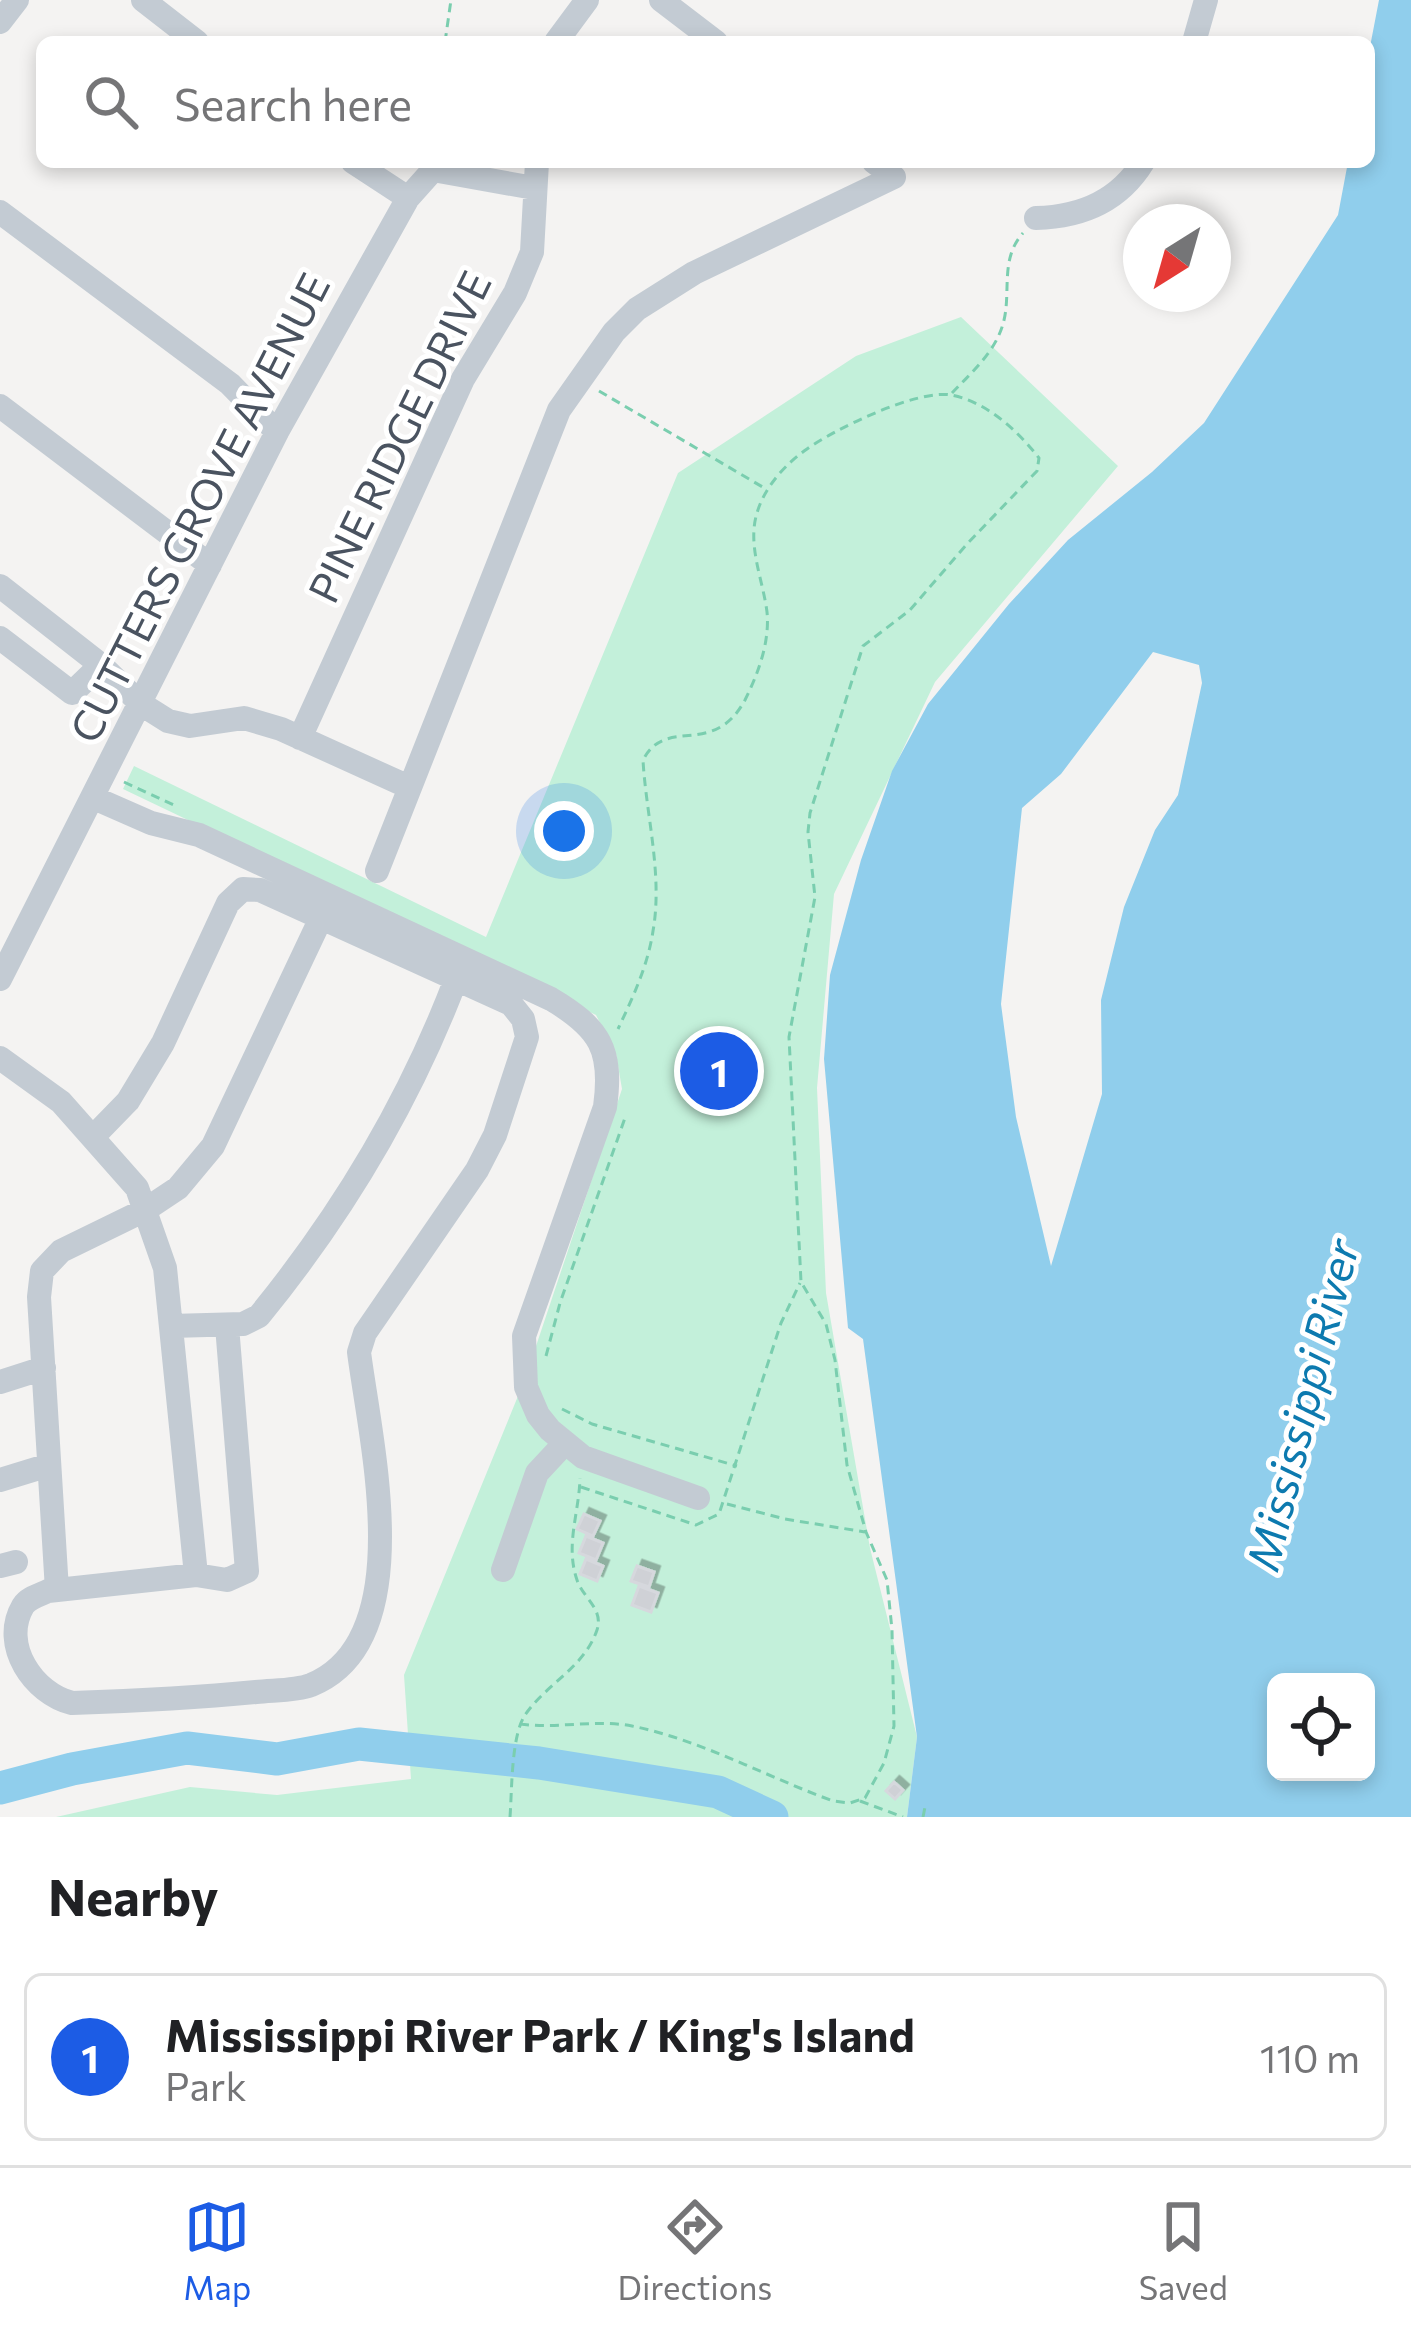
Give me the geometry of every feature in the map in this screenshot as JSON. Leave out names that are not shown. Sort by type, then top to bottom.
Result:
[{"type":"street","points":[[0,22],[17,0]]},
{"type":"street","points":[[143,0],[189,36]]},
{"type":"street","points":[[560,36],[587,0]]},
{"type":"street","points":[[661,0],[708,36]]},
{"type":"street","points":[[1196,36],[1206,0]]},
{"type":"street","points":[[362,168],[408,198],[433,170],[535,175]]},
{"type":"street","points":[[377,871],[559,410],[614,332],[637,309],[675,285],[894,177],[882,168]]},
{"type":"street","points":[[1036,218],[1078,213],[1102,203],[1124,188],[1139,168]]},
{"type":"street","name":"PINE RIDGE DRIVE","points":[[301,738],[463,379],[514,293],[532,252],[535,175]]},
{"type":"street","name":"CUTTERS GROVE AVENUE","points":[[0,979],[9,938],[94,798],[277,432],[408,198]]},
{"type":"street","points":[[0,212],[230,384],[277,432]]},
{"type":"street","points":[[0,406],[210,565]]},
{"type":"street","points":[[0,586],[101,665],[141,704],[168,721],[190,726],[244,718],[409,787]]},
{"type":"street","points":[[0,638],[72,693],[101,665]]},
{"type":"street","points":[[94,798],[151,823],[199,835],[551,999],[581,1017],[597,1035],[609,1078],[605,1107],[524,1336],[526,1387],[538,1414],[573,1450],[698,1498]]},
{"type":"street","points":[[94,1136],[128,1101],[163,1043],[228,903],[243,889],[260,890],[511,1004],[523,1019],[527,1037],[495,1135],[477,1170],[365,1334],[358,1352],[382,1537],[377,1589],[352,1652],[331,1675],[307,1687],[194,1699],[72,1703],[53,1698],[26,1675],[17,1650],[15,1628],[27,1600],[57,1590],[196,1575],[227,1580],[247,1570],[227,1326]]},
{"type":"street","points":[[57,1590],[39,1297],[42,1271],[61,1251],[145,1210],[178,1188],[213,1146],[321,918]]},
{"type":"street","points":[[171,1326],[227,1326],[259,1316],[367,1168],[427,1056],[456,979]]},
{"type":"street","points":[[0,1058],[61,1102],[137,1188],[165,1268],[196,1575]]},
{"type":"street","points":[[0,1382],[44,1368]]},
{"type":"street","points":[[502,1570],[537,1473],[573,1450]]},
{"type":"street","points":[[0,1480],[50,1466]]},
{"type":"path","points":[[446,36],[452,0]]},
{"type":"path","points":[[950,395],[998,340],[1005,319],[1009,255],[1036,218]]},
{"type":"path","points":[[580,380],[768,490]]},
{"type":"path","points":[[619,1029],[641,976],[656,908],[643,760],[650,746],[662,739],[722,729],[753,684],[764,648],[767,615],[753,526],[768,490],[806,449],[911,400],[950,395],[1002,418],[1021,435],[1039,458],[1039,465],[1029,482],[910,610],[863,646],[808,832],[815,897],[789,1036],[801,1282],[826,1324],[847,1465],[866,1532],[887,1580],[894,1726],[884,1763],[860,1801]]},
{"type":"path","points":[[546,1359],[560,1303],[626,1117],[628,1098]]},
{"type":"path","points":[[580,1486],[695,1525],[711,1521],[725,1503],[781,1323],[801,1282]]},
{"type":"path","points":[[554,1399],[578,1420],[736,1466]]},
{"type":"path","points":[[510,1817],[520,1724],[584,1654],[599,1626],[599,1615],[579,1586],[572,1563],[570,1536],[580,1486],[573,1450]]},
{"type":"path","points":[[725,1503],[866,1532]]},
{"type":"path","points":[[520,1724],[634,1726],[724,1756],[833,1801],[860,1801],[903,1817]]},
{"type":"path","points":[[923,1817],[926,1807]]},
{"type":"green space","points":[[961,317],[1118,466],[935,682],[834,894],[817,1088],[826,1293],[870,1548],[917,1737],[907,1817],[56,1817],[190,1787],[277,1795],[411,1779],[404,1675],[525,1379],[622,1089],[616,1054],[596,1015],[123,789],[134,766],[486,937],[678,473],[856,356]]},
{"type":"water","name":"Mississippi River","points":[[1379,0],[1411,0],[1411,1817],[907,1817],[917,1737],[863,1339],[848,1328],[824,1059],[830,975],[861,860],[892,771],[928,704],[1068,540],[1204,423],[1338,215],[1347,168],[1375,168],[1372,36]],"holes":[[[1153,652],[1199,665],[1202,683],[1178,795],[1155,830],[1124,907],[1101,1000],[1102,1094],[1051,1266],[1016,1117],[1001,1004],[1022,808],[1061,774]]]},
{"type":"building","points":[[584,1514],[600,1521],[593,1536],[577,1529]]},
{"type":"building","points":[[586,1536],[603,1543],[596,1560],[579,1553]]},
{"type":"building","points":[[586,1559],[603,1566],[597,1581],[580,1574]]},
{"type":"building","points":[[637,1566],[654,1572],[649,1587],[631,1581]]},
{"type":"building","points":[[639,1586],[658,1593],[651,1612],[632,1605]]},
{"type":"building","points":[[894,1782],[903,1790],[895,1799],[886,1791]]},
{"type":"waterway","points":[[0,1788],[187,1748],[277,1759],[359,1744],[539,1763],[718,1792],[772,1817]]},
{"type":"place","name":"Mississippi River Park / King's Island","points":[[719,1071]]}]
